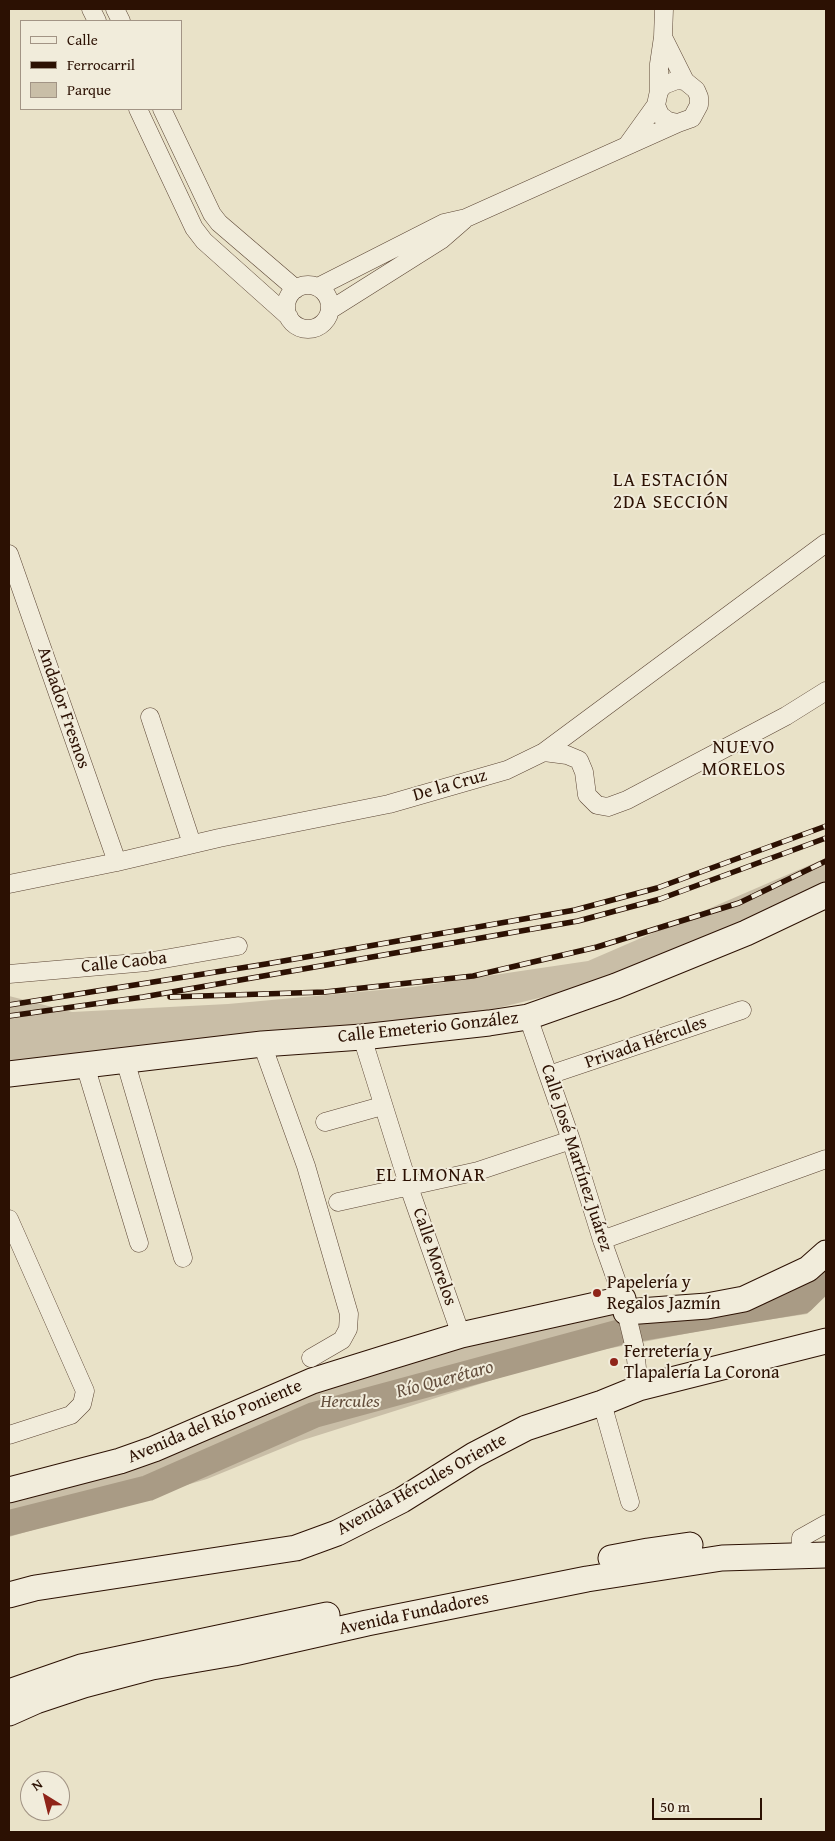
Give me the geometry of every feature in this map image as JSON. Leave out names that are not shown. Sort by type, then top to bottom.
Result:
[{"type":"street","points":[[664,9],[658,98],[660,114],[668,121],[678,123]]},
{"type":"street","points":[[289,317],[286,307],[289,297],[296,289],[306,286],[318,287],[444,223],[466,218],[692,118],[699,105],[696,90],[685,81],[663,37]]},
{"type":"street","points":[[626,146],[670,81],[685,81]]},
{"type":"street","points":[[138,110],[194,228],[204,241],[289,317],[296,326],[306,329],[317,328],[326,321],[330,310],[330,301],[318,287]]},
{"type":"street","points":[[162,110],[212,214],[219,223],[296,289]]},
{"type":"street","points":[[330,310],[441,240],[466,218]]},
{"type":"street","name":"De la Cruz","points":[[9,884],[389,804],[507,770],[544,752],[826,543]]},
{"type":"street","name":"Andador Fresnos","points":[[9,554],[117,862]]},
{"type":"street","points":[[544,752],[567,755],[580,760],[588,795],[596,805],[608,806],[627,800],[786,716],[826,691]]},
{"type":"street","points":[[150,716],[192,844]]},
{"type":"street","name":"Calle Emeterio González","points":[[9,1074],[262,1044],[362,1037],[528,1017],[616,986],[746,934],[826,896]]},
{"type":"street","name":"Calle Caoba","points":[[9,974],[147,962],[238,946]]},
{"type":"street","name":"Privada Hércules","points":[[549,1075],[742,1010]]},
{"type":"street","name":"Calle José Martínez Juárez","points":[[528,1017],[571,1140],[626,1311],[635,1349],[639,1388]]},
{"type":"street","name":"Calle Morelos","points":[[362,1037],[382,1106],[461,1335]]},
{"type":"street","points":[[262,1044],[306,1166],[349,1314],[348,1329],[342,1340],[311,1358]]},
{"type":"street","points":[[125,1060],[183,1258]]},
{"type":"street","points":[[86,1065],[139,1243]]},
{"type":"street","points":[[325,1122],[382,1106]]},
{"type":"street","points":[[338,1202],[478,1171],[571,1140]]},
{"type":"street","points":[[602,1240],[826,1159]]},
{"type":"street","points":[[9,1219],[84,1391],[82,1404],[71,1415],[9,1435]]},
{"type":"street","name":"Avenida del Río Poniente","points":[[9,1490],[120,1461],[154,1449],[312,1381],[461,1335],[626,1311],[707,1306],[744,1299],[808,1269],[826,1253]]},
{"type":"street","name":"Avenida Hércules Oriente","points":[[9,1595],[35,1588],[296,1548],[337,1533],[402,1500],[474,1456],[526,1428],[602,1403],[639,1388],[826,1341]]},
{"type":"street","points":[[602,1403],[630,1502]]},
{"type":"street","points":[[801,1547],[826,1524]]},
{"type":"street","name":"Avenida Fundadores","points":[[9,1712],[84,1685],[152,1668],[234,1654],[367,1623],[648,1568],[801,1547],[826,1538]]},
{"type":"street","name":"Avenida Fundadores","points":[[9,1692],[81,1667],[147,1652],[638,1552],[717,1542],[801,1547],[826,1554]]},
{"type":"green space","points":[[826,858],[826,889],[592,985],[457,1018],[9,1062],[9,996],[72,1012],[228,1004],[413,987],[588,961]]},
{"type":"green space","name":"Hercules","points":[[826,1250],[826,1296],[807,1314],[726,1326],[565,1357],[300,1441],[207,1479],[9,1537],[9,1498],[296,1396],[367,1374],[614,1305],[767,1294]]},
{"type":"waterway","name":"Río Querétaro","points":[[9,1523],[148,1488],[314,1415],[624,1331],[802,1301],[826,1277]]},
{"type":"railway","points":[[9,1005],[266,964],[575,910],[657,888],[826,826]]},
{"type":"railway","points":[[9,1016],[143,997],[578,921],[660,899],[826,838]]},
{"type":"railway","points":[[170,997],[325,992],[473,976],[597,947],[739,903],[826,861]]},
{"type":"place","name":"Papelería y Regalos Jazmín","points":[[597,1293]]},
{"type":"place","name":"Ferretería y Tlapalería La Corona","points":[[614,1362]]},
{"type":"district","name":"LA ESTACIÓN 2DA SECCIÓN","points":[[671,492]]},
{"type":"district","name":"NUEVO MORELOS","points":[[744,759]]},
{"type":"district","name":"EL LIMONAR","points":[[431,1176]]}]
